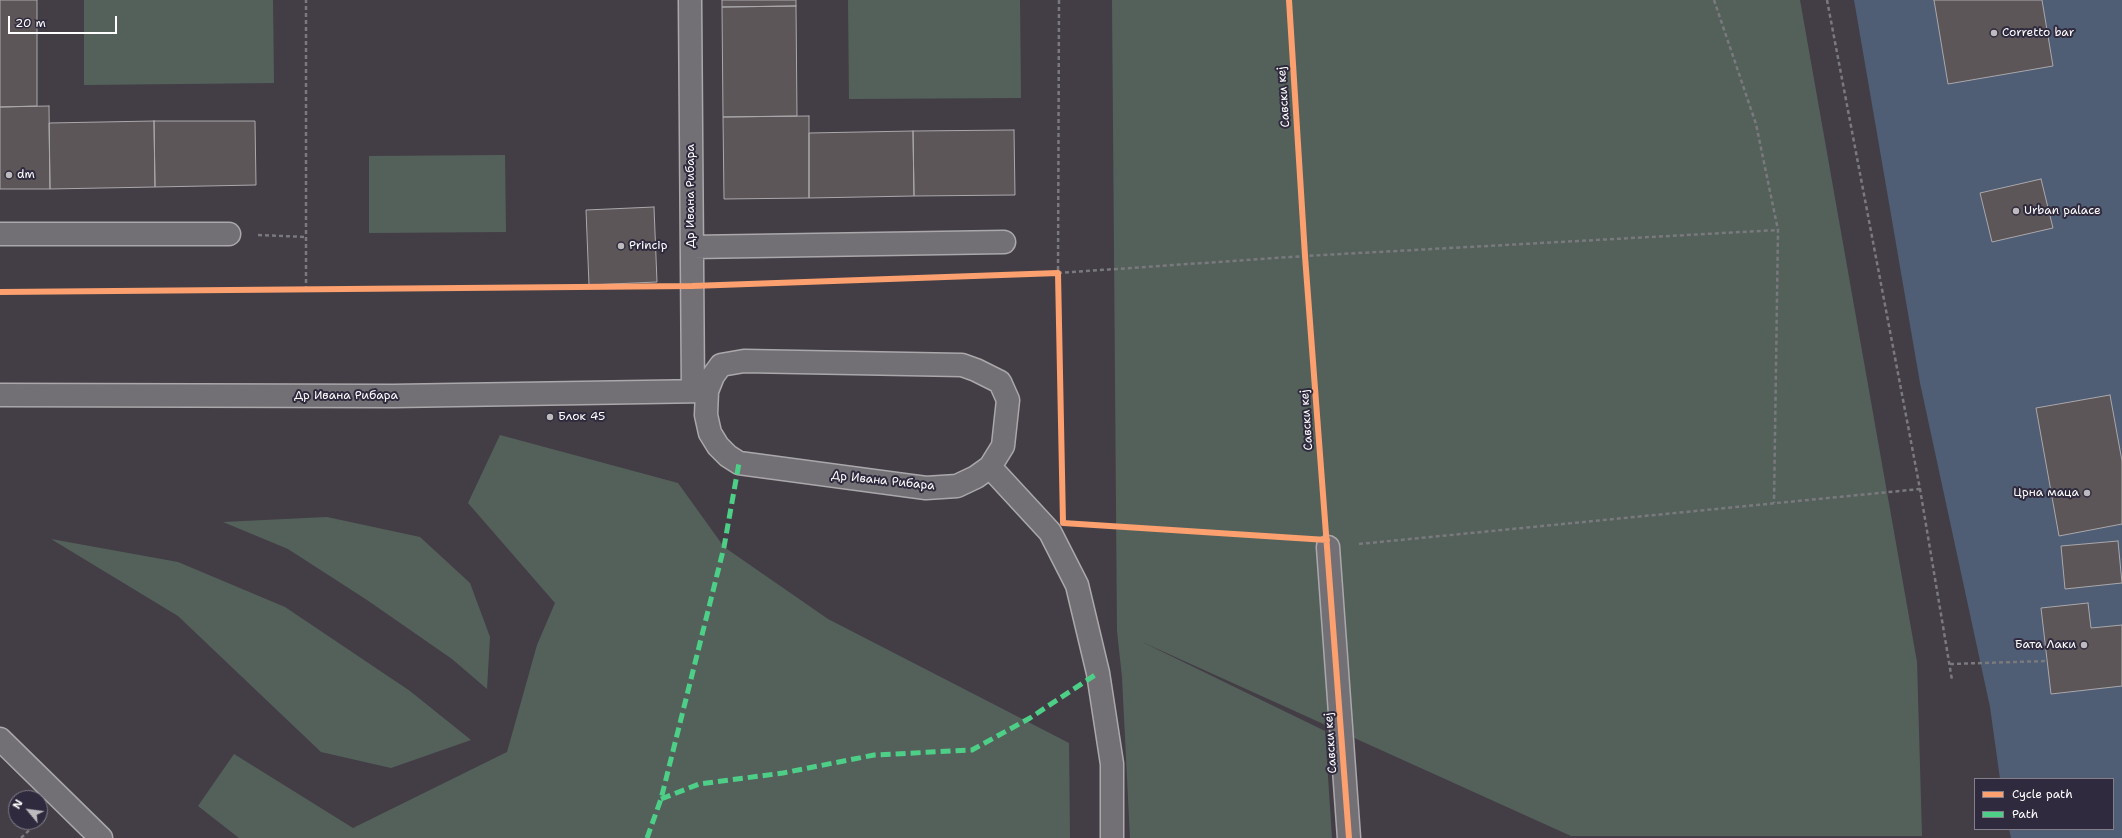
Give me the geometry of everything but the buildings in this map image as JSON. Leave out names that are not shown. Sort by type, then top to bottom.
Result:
[{"type":"street","name":"Др Ивана Рибара","points":[[0,395],[399,396],[700,391],[721,366],[744,361],[962,365],[1000,382],[1008,400],[1003,446],[990,467],[976,477],[957,486],[926,488],[740,462],[728,456],[718,446],[710,433],[700,391],[692,247],[690,0]]},
{"type":"street","points":[[0,234],[229,234]]},
{"type":"street","points":[[692,247],[1004,242]]},
{"type":"street","points":[[990,467],[1050,532],[1077,585],[1098,673],[1112,764],[1112,838]]},
{"type":"street","name":"Савски кеј","points":[[1328,547],[1349,838]]},
{"type":"street","points":[[0,739],[101,838]]},
{"type":"path","points":[[306,0],[306,290]]},
{"type":"path","points":[[1058,281],[1059,0]]},
{"type":"path","points":[[1714,0],[1756,124],[1778,230],[1774,503]]},
{"type":"path","points":[[1827,0],[1920,489],[1952,680]]},
{"type":"path","points":[[1051,273],[1306,256],[1778,230]]},
{"type":"path","points":[[229,234],[306,237]]},
{"type":"path","points":[[1305,248],[1306,264]]},
{"type":"path","points":[[298,290],[314,290]]},
{"type":"path","points":[[1328,547],[1920,489]]},
{"type":"path","points":[[1950,664],[2047,661]]},
{"type":"path","points":[[21,838],[30,830]]},
{"type":"shaded area","points":[[84,0],[273,0],[274,83],[84,85]]},
{"type":"shaded area","points":[[848,0],[1020,0],[1021,98],[849,99]]},
{"type":"shaded area","points":[[1112,0],[1800,0],[1917,662],[1922,836],[1571,836],[1140,641],[1325,731],[1332,838],[1130,838],[1122,677],[1117,631]]},
{"type":"shaded area","points":[[505,155],[506,232],[369,233],[369,156]]},
{"type":"shaded area","points":[[500,435],[678,483],[724,547],[828,619],[1069,743],[1070,838],[239,838],[198,806],[234,754],[353,828],[507,752],[537,645],[555,603],[468,503]]},
{"type":"shaded area","points":[[327,517],[420,537],[470,583],[490,637],[487,689],[452,659],[367,600],[288,549],[223,522]]},
{"type":"shaded area","points":[[51,539],[178,562],[285,607],[410,691],[471,740],[391,768],[321,752],[178,616]]},
{"type":"water","points":[[1854,0],[2122,0],[2122,838],[2011,838],[2009,830],[2114,830],[2114,778],[2000,778],[1990,707],[1920,383]]},
{"type":"marked path","points":[[647,838],[661,799],[724,547],[739,463]]},
{"type":"marked path","points":[[661,799],[699,784],[783,773],[874,755],[972,750],[1030,718],[1098,673]]},
{"type":"cycle path","points":[[1289,0],[1305,256],[1349,838]]},
{"type":"cycle path","points":[[0,292],[692,286],[1058,273],[1063,523],[1327,540]]},
{"type":"place","name":"Corretto bar","points":[[1994,33]]},
{"type":"place","name":"dm","points":[[9,175]]},
{"type":"place","name":"Urban palace","points":[[2016,211]]},
{"type":"place","name":"Princip","points":[[621,246]]},
{"type":"place","name":"Блок 45","points":[[550,417]]},
{"type":"place","name":"Црна маца","points":[[2087,493]]},
{"type":"place","name":"Бата Лаки","points":[[2084,645]]}]
